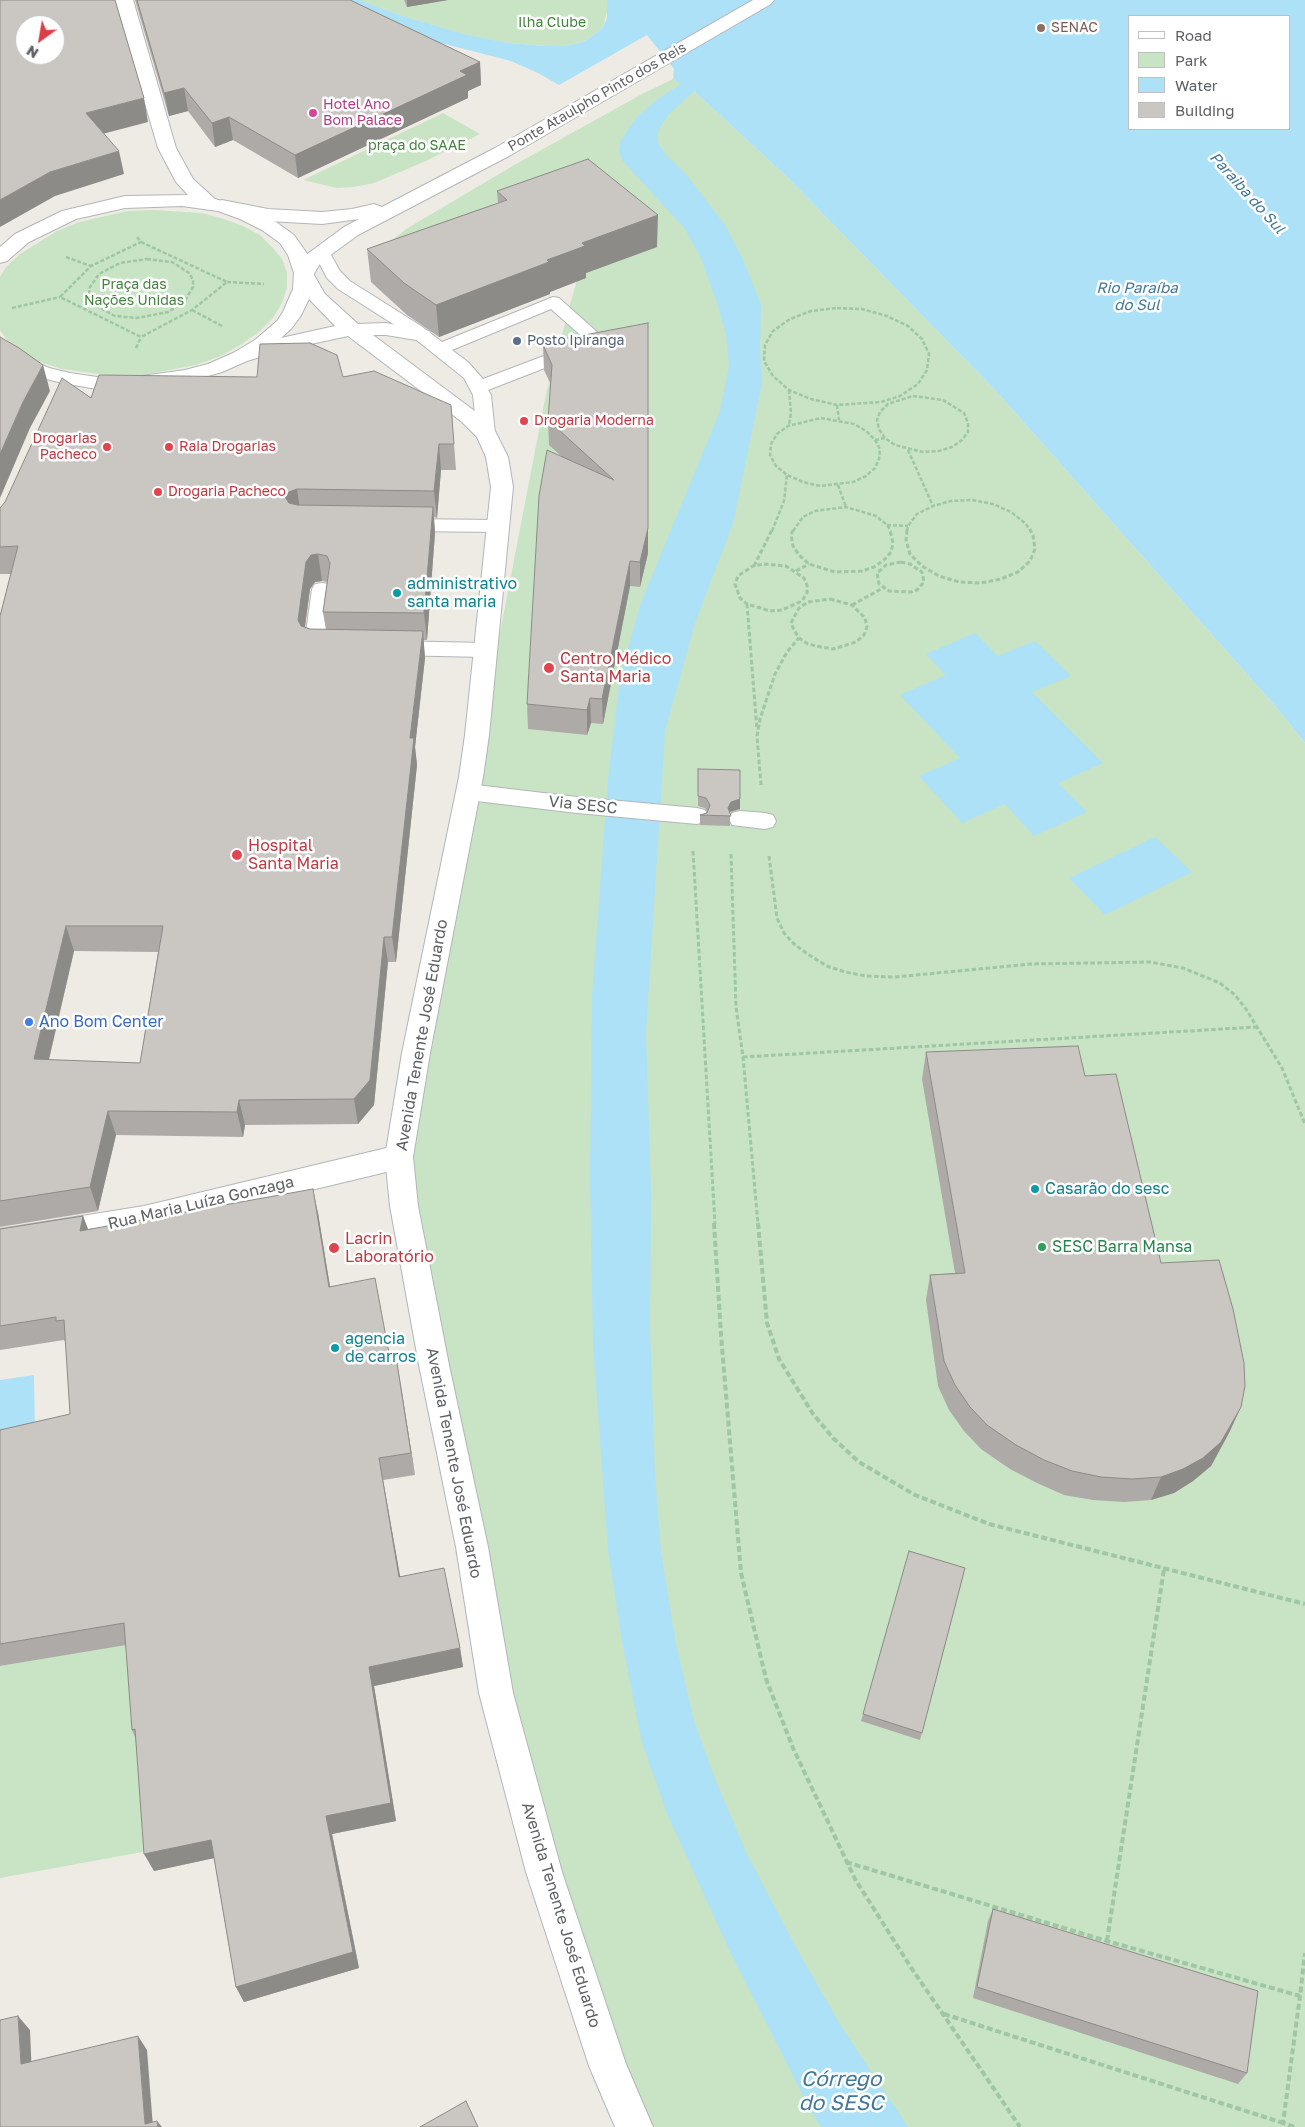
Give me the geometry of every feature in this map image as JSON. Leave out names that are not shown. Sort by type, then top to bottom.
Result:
[{"type":"main road","points":[[0,349],[19,362],[42,372],[65,388],[97,383],[127,384],[157,381],[215,368],[240,356],[272,336],[293,313],[303,289],[304,275],[298,255],[287,239],[269,226],[247,215],[215,205],[185,182],[167,148],[124,0]]},
{"type":"main road","name":"Ponte Ataulpho Pinto dos Reis","points":[[427,192],[502,152],[766,0]]},
{"type":"main road","points":[[0,257],[22,238],[44,226],[96,208],[153,200],[215,205],[268,215],[322,218],[352,215],[374,210],[427,192]]},
{"type":"main road","points":[[304,275],[313,260],[351,231],[427,192]]},
{"type":"main road","name":"Avenida Tenente José Eduardo","points":[[304,275],[322,302],[352,329],[392,361],[469,417],[486,434],[497,457],[502,487],[477,735],[468,792],[416,1053],[400,1157],[404,1206],[472,1547],[496,1693],[544,1872],[608,2066],[634,2127]]},
{"type":"main road","points":[[240,356],[301,338],[352,329],[386,329],[422,335]]},
{"type":"main road","name":"Rua Maria Luíza Gonzaga","points":[[0,1241],[144,1218],[400,1157]]},
{"type":"lane","points":[[324,250],[323,255],[333,274],[344,285],[422,335],[467,371],[479,387],[482,395],[486,434]]},
{"type":"lane","points":[[440,349],[553,302],[598,341],[479,387]]},
{"type":"lane","points":[[380,524],[498,526]]},
{"type":"lane","points":[[322,589],[314,647],[343,648]]},
{"type":"lane","points":[[371,648],[485,650]]},
{"type":"lane","name":"Via SESC","points":[[468,792],[577,805],[697,816]]},
{"type":"lane","points":[[740,819],[765,821]]},
{"type":"path","points":[[12,308],[60,297],[91,266],[141,242],[227,282],[267,285]]},
{"type":"path","points":[[134,260],[160,260],[182,267],[193,280],[193,287],[184,302],[158,315],[126,318],[115,316],[99,309],[93,304],[89,293],[93,281],[99,274],[109,268],[134,260]]},
{"type":"path","points":[[60,297],[141,337],[192,310],[227,282]]},
{"type":"path","points":[[11,301],[14,316]]},
{"type":"path","points":[[899,398],[888,404],[880,412],[877,420],[879,429],[885,438],[895,444],[908,449],[931,451],[952,447],[962,440],[968,432],[968,423],[964,413],[943,400],[913,396],[899,398],[881,402],[859,405],[837,405],[811,399],[789,390],[773,376],[764,361],[765,345],[774,331],[790,319],[811,311],[837,308],[862,309],[887,316],[908,326],[922,339],[929,354],[927,370],[918,384],[899,398]]},
{"type":"path","points":[[192,310],[224,327]]},
{"type":"path","points":[[788,426],[791,413],[789,390]]},
{"type":"path","points":[[837,405],[839,420]]},
{"type":"path","points":[[821,418],[839,420],[854,424],[866,431],[875,440],[880,449],[880,459],[875,468],[860,479],[838,486],[820,486],[787,476],[776,466],[770,455],[771,444],[777,434],[788,426],[804,421],[821,418]]},
{"type":"path","points":[[875,440],[885,438]]},
{"type":"path","points":[[908,449],[932,506]]},
{"type":"path","points":[[753,566],[776,564],[796,571],[804,578],[807,585],[807,593],[802,601],[782,610],[770,611],[747,604],[740,598],[735,584],[738,576],[753,566],[771,532],[784,501],[787,476]]},
{"type":"path","points":[[838,486],[846,507]]},
{"type":"path","points":[[972,500],[993,504],[1011,512],[1025,522],[1033,535],[1035,549],[1030,562],[1018,572],[1001,579],[981,583],[959,582],[939,576],[922,566],[910,554],[906,540],[908,526],[917,514],[932,506],[951,501],[972,500]]},
{"type":"path","points":[[846,507],[862,510],[876,516],[887,525],[892,534],[891,552],[884,560],[874,566],[849,572],[821,569],[809,564],[798,555],[792,546],[791,535],[795,526],[803,517],[815,511],[846,507]]},
{"type":"path","points":[[887,525],[908,526]]},
{"type":"path","points":[[884,560],[886,565]]},
{"type":"path","points":[[902,562],[916,568],[922,572],[924,582],[917,590],[904,594],[883,588],[876,578],[876,573],[886,565],[902,562]]},
{"type":"path","points":[[796,571],[809,564]]},
{"type":"path","points":[[916,568],[922,566]]},
{"type":"path","points":[[852,605],[883,588]]},
{"type":"path","points":[[830,599],[852,605],[865,618],[866,627],[864,635],[856,642],[833,649],[808,644],[799,638],[791,622],[799,608],[808,602],[830,599]]},
{"type":"path","points":[[747,604],[765,821]]},
{"type":"path","points":[[757,736],[760,719],[775,674],[787,652],[799,638]]},
{"type":"path","points":[[692,843],[714,1231],[741,1573],[766,1679],[804,1772],[846,1862],[899,1949],[1020,2127]]},
{"type":"path","points":[[730,845],[736,1007],[743,1057],[767,1323],[779,1359],[813,1414],[832,1438],[859,1462],[915,1495],[947,1508],[989,1524],[1305,1604]]},
{"type":"path","points":[[768,854],[777,918],[784,933],[794,944],[827,966],[866,976],[894,977],[1031,964],[1113,962],[1166,964],[1204,975],[1220,983],[1235,995],[1282,1068],[1305,1124]]},
{"type":"path","points":[[743,1057],[1257,1027]]},
{"type":"path","points":[[1107,1941],[1164,1568]]},
{"type":"path","points":[[846,1862],[1107,1941],[1300,1996]]},
{"type":"path","points":[[1283,2125],[1305,1953]]},
{"type":"path","points":[[943,2014],[1294,2127]]},
{"type":"green space","name":"Ilha Clube","points":[[358,0],[607,0],[609,4],[603,27],[583,42],[566,46],[545,46],[509,43],[469,36],[399,15]]},
{"type":"green space","name":"SESC Barra Mansa","points":[[673,79],[694,91],[785,175],[996,391],[1277,708],[1305,743],[1305,2127],[638,2127],[546,1872],[403,1159],[471,783],[546,394],[604,180],[391,241],[406,229],[516,164],[642,94]]},
{"type":"green space","name":"praça do SAAE","points":[[443,113],[480,134],[426,161],[374,183],[337,188],[303,180]]},
{"type":"green space","name":"Praça das Nações Unidas","points":[[153,210],[202,213],[224,219],[260,235],[272,247],[282,259],[287,273],[287,288],[282,303],[273,318],[260,331],[221,356],[196,365],[142,375],[114,376],[62,369],[40,362],[22,352],[7,340],[0,330],[0,277],[6,267],[20,254],[57,231],[79,222],[128,211]]},
{"type":"green space","points":[[137,1642],[148,1851],[0,1878],[0,1666]]},
{"type":"water","name":"Rio Paraíba do Sul","points":[[317,0],[359,0],[399,15],[467,35],[509,43],[566,46],[583,42],[603,27],[607,18],[607,0],[1305,0],[1305,743],[1277,708],[996,391],[785,175],[694,91],[667,116],[658,131],[658,143],[666,155],[685,173],[725,225],[743,260],[761,304],[760,349],[762,383],[733,523],[695,623],[665,731],[646,1032],[651,1194],[650,1330],[655,1474],[661,1553],[676,1644],[694,1721],[713,1774],[746,1852],[794,1944],[841,2026],[908,2127],[821,2127],[809,2107],[732,1956],[668,1816],[642,1743],[622,1641],[608,1550],[593,1345],[590,1176],[592,996],[608,779],[620,679],[640,605],[720,411],[729,366],[726,335],[701,258],[685,229],[622,160],[619,150],[621,140],[637,117],[658,99],[681,84],[673,79],[674,69],[647,35],[559,85],[511,61],[441,43]]},
{"type":"water","points":[[975,633],[998,656],[1035,641],[1071,676],[1032,692],[1103,763],[1058,783],[1087,812],[1034,836],[1005,804],[962,823],[919,776],[960,758],[900,695],[946,675],[926,654]]},
{"type":"water","points":[[1155,837],[1192,872],[1105,915],[1069,878]]},
{"type":"water","points":[[34,1375],[35,1437],[0,1443],[0,1380]]},
{"type":"building","points":[[0,0],[115,0],[144,98],[86,113],[119,151],[50,172],[0,200]]},
{"type":"building","points":[[137,0],[350,0],[480,62],[460,71],[467,75],[295,155],[229,117],[212,123],[184,88],[164,93]]},
{"type":"building","points":[[588,159],[658,215],[582,243],[585,246],[547,260],[549,262],[436,305],[404,283],[367,249],[507,200],[497,191]]},
{"type":"building","points":[[648,323],[648,528],[640,562],[630,561],[602,699],[590,698],[587,710],[527,704],[539,496],[547,450],[614,480],[548,420],[552,365],[543,345],[558,340]]},
{"type":"building","points":[[0,337],[43,365],[23,402],[0,454]]},
{"type":"building","points":[[310,343],[337,355],[343,377],[374,371],[451,405],[454,444],[439,444],[434,491],[297,489],[289,492],[285,497],[289,503],[297,505],[433,507],[424,613],[323,612],[330,563],[327,556],[318,554],[311,555],[306,562],[298,620],[301,626],[310,629],[423,631],[410,738],[414,738],[392,937],[384,937],[370,1080],[354,1099],[239,1100],[237,1112],[108,1111],[90,1187],[0,1201],[0,616],[18,546],[0,547],[0,508],[5,502],[62,378],[91,398],[99,375],[257,377],[260,344]],"holes":[[[66,926],[163,926],[140,1063],[34,1059]]]},
{"type":"building","points":[[698,769],[740,770],[740,799],[731,802],[728,808],[731,816],[700,815],[707,813],[710,805],[706,798],[698,796]]},
{"type":"building","points":[[1078,1046],[1085,1076],[1116,1074],[1161,1263],[1219,1260],[1233,1309],[1244,1363],[1245,1386],[1241,1407],[1221,1442],[1203,1458],[1183,1469],[1161,1477],[1132,1479],[1101,1477],[1072,1471],[1044,1460],[1016,1445],[987,1425],[970,1407],[955,1385],[944,1361],[930,1275],[965,1273],[926,1052]]},
{"type":"building","points":[[313,1189],[329,1287],[375,1278],[391,1364],[397,1363],[411,1453],[379,1458],[399,1577],[444,1568],[460,1648],[369,1667],[391,1803],[326,1816],[353,1952],[236,1987],[211,1840],[144,1854],[135,1729],[132,1730],[124,1623],[0,1644],[0,1430],[70,1414],[64,1320],[56,1321],[56,1317],[0,1326],[0,1229],[83,1216],[80,1231]]},
{"type":"building","points":[[909,1551],[965,1568],[922,1733],[863,1714]]},
{"type":"building","points":[[993,1909],[1258,1991],[1247,2073],[977,1987]]},
{"type":"building","points":[[18,2016],[21,2064],[138,2036],[145,2124],[157,2121],[158,2127],[0,2127],[0,2020]]},
{"type":"building","points":[[466,2101],[478,2127],[420,2127]]},
{"type":"place","name":"SENAC","points":[[1041,28]]},
{"type":"place","name":"Hotel Ano Bom Palace","points":[[313,113]]},
{"type":"place","name":"Posto Ipiranga","points":[[517,341]]},
{"type":"place","name":"Drogaria Moderna","points":[[524,421]]},
{"type":"place","name":"Drogarias Pacheco","points":[[107,447]]},
{"type":"place","name":"Raia Drogarias","points":[[169,447]]},
{"type":"place","name":"Drogaria Pacheco","points":[[158,492]]},
{"type":"place","name":"administrativo santa maria","points":[[397,593]]},
{"type":"place","name":"Centro Médico Santa Maria","points":[[549,668]]},
{"type":"place","name":"Hospital Santa Maria","points":[[237,855]]},
{"type":"place","name":"Ano Bom Center","points":[[29,1022]]},
{"type":"place","name":"Casarão do sesc","points":[[1035,1189]]},
{"type":"place","name":"SESC Barra Mansa","points":[[1042,1247]]},
{"type":"place","name":"Lacrin Laboratório","points":[[334,1248]]},
{"type":"place","name":"agencia de carros","points":[[335,1348]]},
{"type":"water label","name":"Paraiba do Sul","points":[[1247,193]]},
{"type":"water label","name":"Córrego do SESC","points":[[841,2091]]}]
